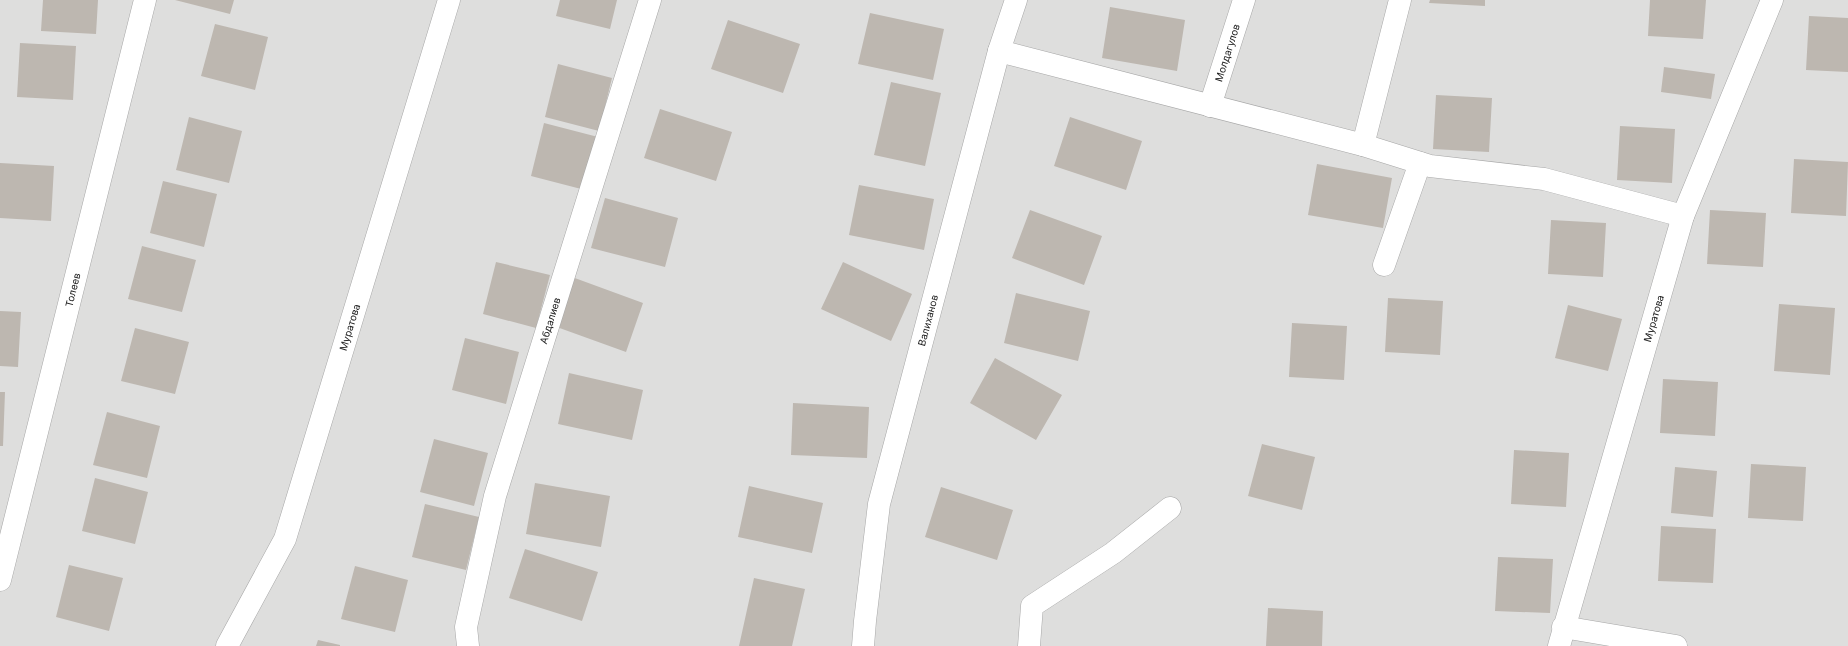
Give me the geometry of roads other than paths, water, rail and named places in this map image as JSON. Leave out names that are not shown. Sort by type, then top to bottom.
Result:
[{"type":"street","name":"Толеев","points":[[0,580],[145,0]]},
{"type":"street","name":"Муратова","points":[[227,646],[285,539],[449,0]]},
{"type":"street","name":"Абдалиев","points":[[468,646],[466,627],[495,496],[650,0]]},
{"type":"street","name":"Валиханов","points":[[863,646],[879,504],[999,51],[1016,0]]},
{"type":"street","name":"Молдагулов","points":[[1210,106],[1244,0]]},
{"type":"street","points":[[1363,145],[1400,0]]},
{"type":"street","name":"Муратова","points":[[1561,637],[1683,216],[1772,0]]},
{"type":"street","points":[[999,51],[1363,145],[1430,166],[1544,179],[1683,216]]},
{"type":"street","points":[[1384,265],[1420,163]]},
{"type":"street","points":[[1029,646],[1032,606],[1114,553],[1170,508]]},
{"type":"street","points":[[1561,637],[1676,646]]}]
